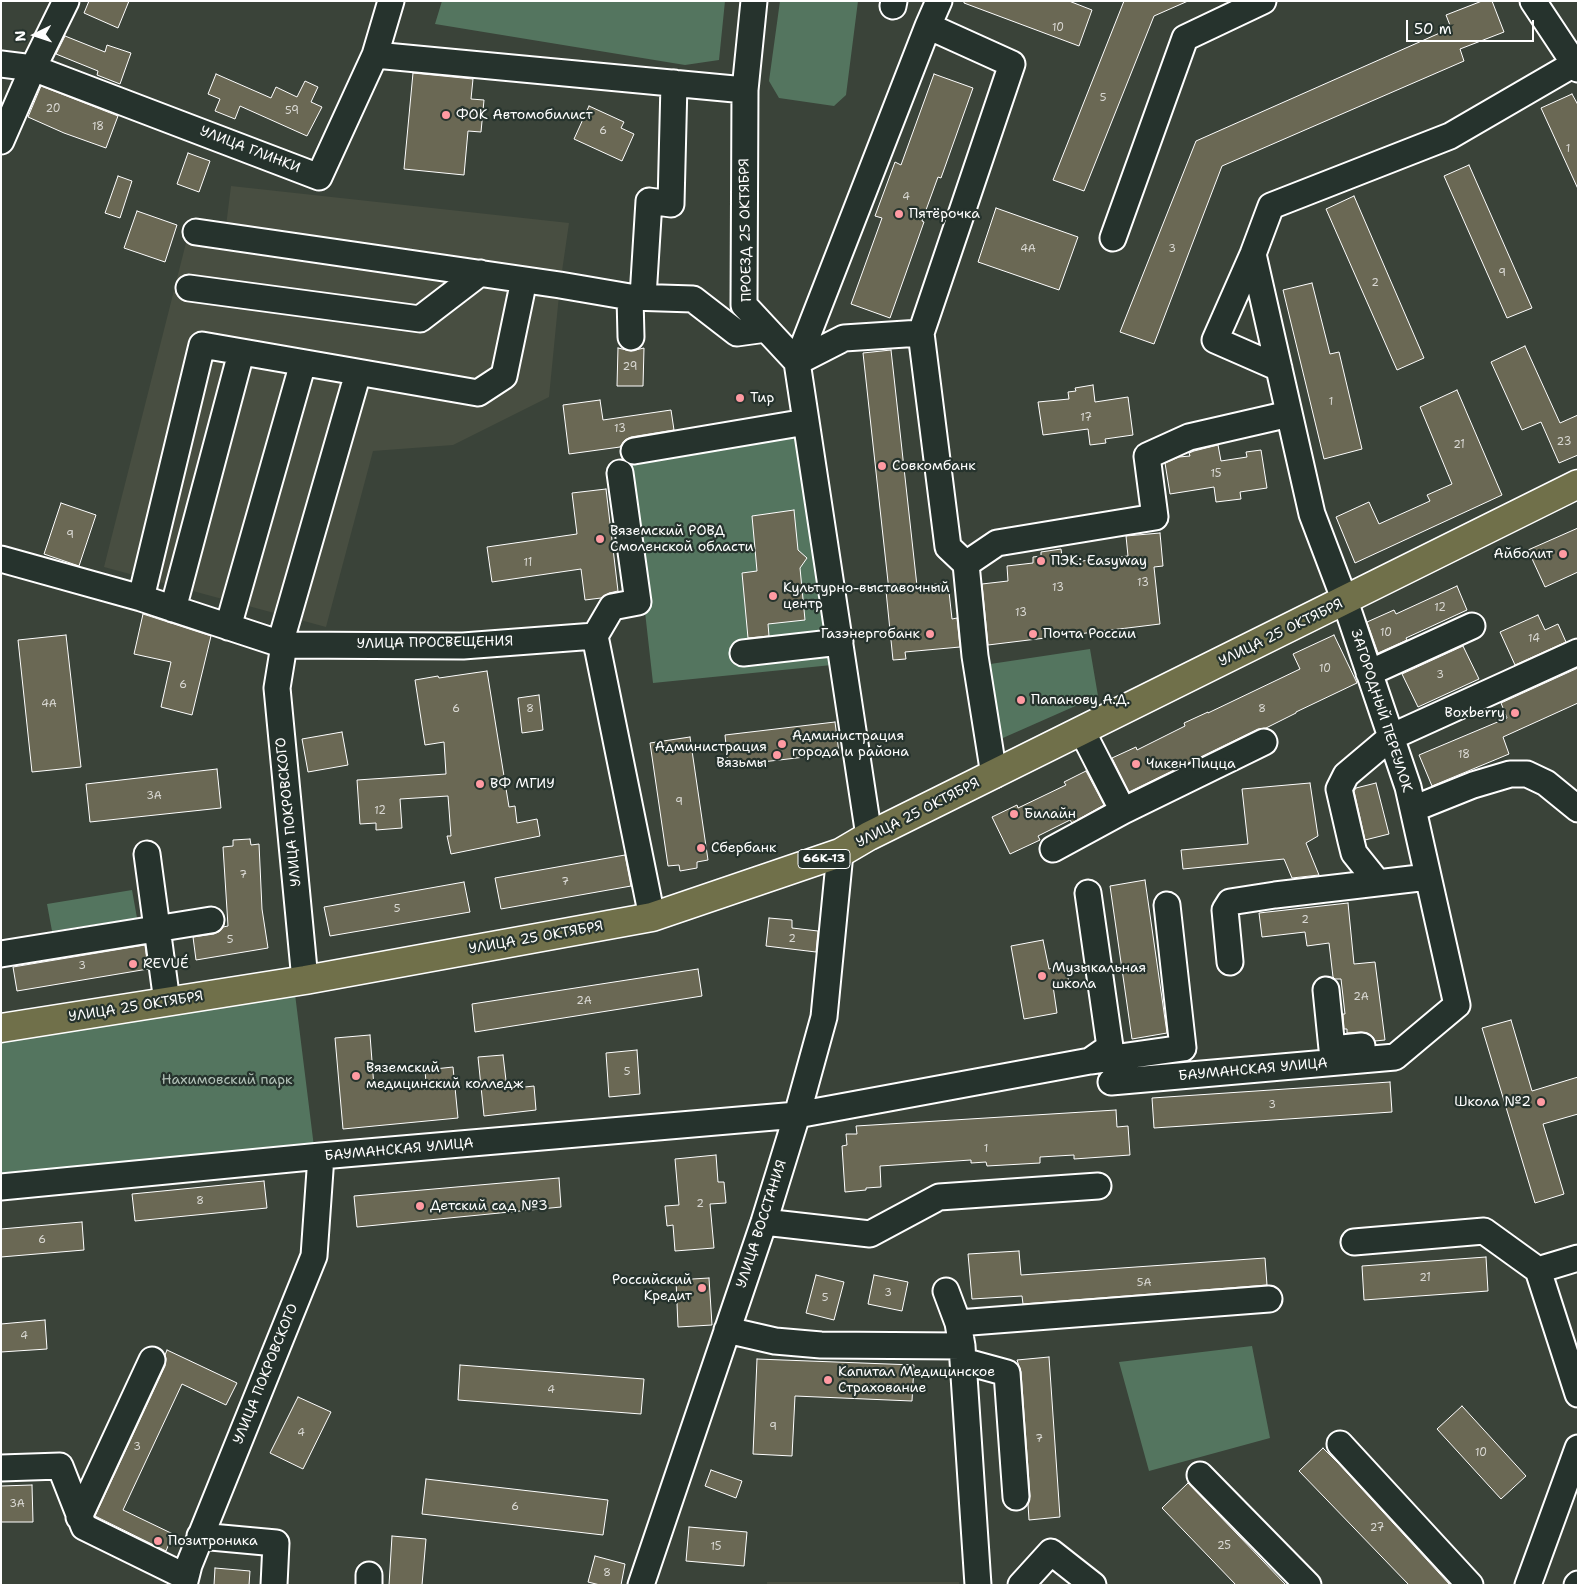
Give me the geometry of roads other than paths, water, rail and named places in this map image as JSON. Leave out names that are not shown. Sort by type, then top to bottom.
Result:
[{"type":"main road","name":"УЛИЦА 25 ОКТЯБРЯ","points":[[1,1028],[305,980],[652,917],[840,853],[869,836],[1578,484]]},
{"type":"street","points":[[1,141],[33,68],[66,1]]},
{"type":"street","name":"УЛИЦА ГЛИНКИ","points":[[1,64],[33,68],[319,177],[375,55],[391,1]]},
{"type":"street","name":"ПРОЕЗД 25 ОКТЯБРЯ","points":[[754,1],[745,90],[744,305],[797,362]]},
{"type":"street","points":[[869,836],[797,362],[939,1]]},
{"type":"street","points":[[1113,238],[1185,38],[1264,1]]},
{"type":"street","points":[[1279,368],[1215,340],[1272,206],[1450,136],[1576,66],[1533,1]]},
{"type":"street","points":[[928,26],[1012,64],[920,333],[948,548],[966,564],[975,656],[994,775]]},
{"type":"street","points":[[375,55],[745,90]]},
{"type":"street","points":[[631,337],[648,201],[671,204],[674,84]]},
{"type":"street","points":[[196,232],[637,297],[693,299],[737,333],[766,329]]},
{"type":"street","name":"ЗАГОРОДНЫЙ ПЕРЕУЛОК","points":[[1253,254],[1312,514],[1345,601],[1408,787],[1457,1005],[1395,1057]]},
{"type":"street","points":[[189,288],[420,319],[480,273]]},
{"type":"street","points":[[141,598],[202,345],[478,393],[504,376],[524,280]]},
{"type":"street","points":[[797,362],[844,338],[920,333]]},
{"type":"street","points":[[173,609],[241,353]]},
{"type":"street","points":[[228,627],[303,363]]},
{"type":"street","name":"УЛИЦА ПОКРОВСКОГО","points":[[305,980],[277,688],[282,644],[358,372]]},
{"type":"street","points":[[966,564],[996,543],[1154,517],[1147,456],[1189,438],[1289,414]]},
{"type":"street","points":[[634,452],[806,422]]},
{"type":"street","points":[[620,473],[638,602],[612,607],[595,636],[652,917]]},
{"type":"street","name":"УЛИЦА ПРОСВЕЩЕНИЯ","points":[[1,559],[141,598],[282,644],[463,646],[595,636]]},
{"type":"street","points":[[1370,673],[1472,626]]},
{"type":"street","points":[[744,653],[840,642]]},
{"type":"street","points":[[1378,883],[1354,853],[1339,789],[1346,775],[1391,737],[1578,652]]},
{"type":"street","points":[[1082,731],[1122,810]]},
{"type":"street","points":[[1053,849],[1122,810],[1264,742]]},
{"type":"street","points":[[1413,809],[1474,785],[1510,774],[1527,774],[1546,783],[1578,808]]},
{"type":"street","name":"УЛИЦА ВОССТАНИЯ","points":[[641,1585],[764,1222],[797,1115],[824,1017],[840,853]]},
{"type":"street","points":[[147,854],[168,1002]]},
{"type":"street","points":[[1230,962],[1225,910],[1230,902],[1428,877]]},
{"type":"street","points":[[1088,893],[1110,1047],[1090,1061]]},
{"type":"street","name":"БАУМАНСКАЯ УЛИЦА","points":[[1,1187],[321,1156],[797,1115],[1090,1061],[1183,1048],[1167,904]]},
{"type":"street","points":[[1,954],[211,920]]},
{"type":"street","points":[[1326,990],[1332,1049],[1391,1043],[1453,987]]},
{"type":"street","name":"БАУМАНСКАЯ УЛИЦА","points":[[1111,1082],[1395,1057]]},
{"type":"street","name":"УЛИЦА ПОКРОВСКОГО","points":[[185,1581],[200,1536],[314,1256],[321,1156]]},
{"type":"street","points":[[764,1222],[870,1234],[939,1197],[1098,1186]]},
{"type":"street","points":[[1354,1242],[1484,1231],[1538,1270],[1578,1394]]},
{"type":"street","points":[[1538,1270],[1578,1258]]},
{"type":"street","points":[[946,1291],[961,1343],[978,1585]]},
{"type":"street","points":[[727,1330],[775,1341],[821,1345],[961,1343],[1269,1299]]},
{"type":"street","points":[[961,1343],[1007,1373],[1016,1497]]},
{"type":"street","points":[[79,1517],[152,1360]]},
{"type":"street","points":[[1340,1444],[1470,1585]]},
{"type":"street","points":[[1528,1585],[1578,1448]]},
{"type":"street","points":[[1,1468],[60,1466],[84,1527],[185,1581]]},
{"type":"street","points":[[1200,1475],[1308,1585]]},
{"type":"street","points":[[200,1536],[276,1543],[274,1585]]},
{"type":"street","points":[[1021,1585],[1052,1552],[1094,1585]]},
{"type":"place","name":"ФОК Автомобилист","points":[[446,115]]},
{"type":"place","name":"Пятёрочка","points":[[899,214]]},
{"type":"place","name":"Тир","points":[[740,398]]},
{"type":"place","name":"Совкомбанк","points":[[882,466]]},
{"type":"place","name":"Вяземский РОВД Смоленской области","points":[[600,539]]},
{"type":"place","name":"Айболит","points":[[1563,554]]},
{"type":"place","name":"ПЭК: Easyway","points":[[1041,561]]},
{"type":"place","name":"Культурно-выставочный центр","points":[[773,596]]},
{"type":"place","name":"Газэнергобанк","points":[[930,634]]},
{"type":"place","name":"Почта России","points":[[1033,634]]},
{"type":"place","name":"Папанову А.Д.","points":[[1021,700]]},
{"type":"place","name":"Boxberry","points":[[1515,713]]},
{"type":"place","name":"Администрация города и района","points":[[782,744]]},
{"type":"place","name":"Администрация Вязьмы","points":[[777,755]]},
{"type":"place","name":"Чикен Пицца","points":[[1136,764]]},
{"type":"place","name":"ВФ МГИУ","points":[[480,784]]},
{"type":"place","name":"Билайн","points":[[1014,814]]},
{"type":"place","name":"Сбербанк","points":[[701,848]]},
{"type":"place","name":"REVUÉ","points":[[133,964]]},
{"type":"place","name":"Музыкальная школа","points":[[1042,976]]},
{"type":"place","name":"Вяземский медицинский колледж","points":[[356,1076]]},
{"type":"place","name":"Школа №2","points":[[1541,1102]]},
{"type":"place","name":"Детский сад №3","points":[[420,1206]]},
{"type":"place","name":"Российский Кредит","points":[[702,1288]]},
{"type":"place","name":"Капитал Медицинское Страхование","points":[[828,1380]]},
{"type":"place","name":"Позитроника","points":[[158,1541]]},
{"type":"park label","name":"Нахимовский парк","points":[[227,1080]]}]
